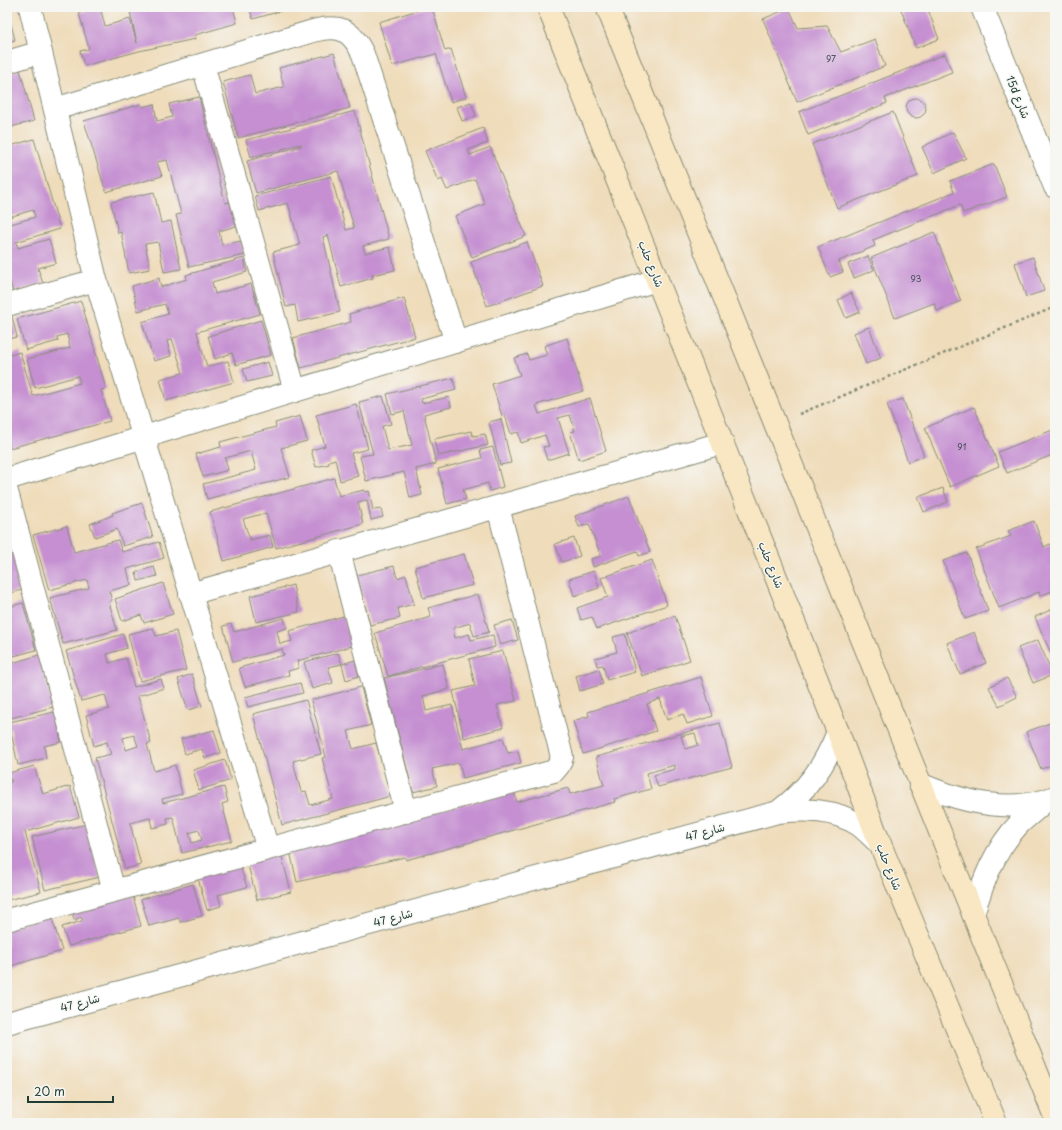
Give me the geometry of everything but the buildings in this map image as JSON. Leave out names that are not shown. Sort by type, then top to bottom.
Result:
[{"type":"street","points":[[30,7],[96,280],[268,849]]},
{"type":"street","name":"شارع حلب","points":[[548,7],[838,732],[880,844],[996,1123]]},
{"type":"street","points":[[608,7],[1055,1117]]},
{"type":"street","name":"15d شارع","points":[[982,7],[1055,187]]},
{"type":"street","points":[[55,109],[328,27],[344,31],[356,40],[363,54],[456,342]]},
{"type":"street","points":[[7,62],[41,52]]},
{"type":"street","points":[[203,65],[295,391]]},
{"type":"street","points":[[7,305],[96,280]]},
{"type":"street","points":[[7,478],[143,438],[657,280]]},
{"type":"street","points":[[190,594],[722,443]]},
{"type":"street","points":[[7,492],[114,891]]},
{"type":"street","points":[[7,920],[554,771],[559,765],[562,757],[498,507]]},
{"type":"street","points":[[339,551],[406,812]]},
{"type":"street","name":"شارع 47","points":[[778,812],[798,797],[815,777],[828,756],[838,732]]},
{"type":"street","points":[[920,784],[950,797],[981,804],[1013,805],[1050,799]]},
{"type":"street","points":[[973,914],[983,881],[998,851],[1019,824],[1050,799]]},
{"type":"street","name":"شارع 47","points":[[7,1023],[778,812],[806,809],[834,814],[859,825],[880,844]]},
{"type":"path","points":[[775,424],[1055,307]]}]
